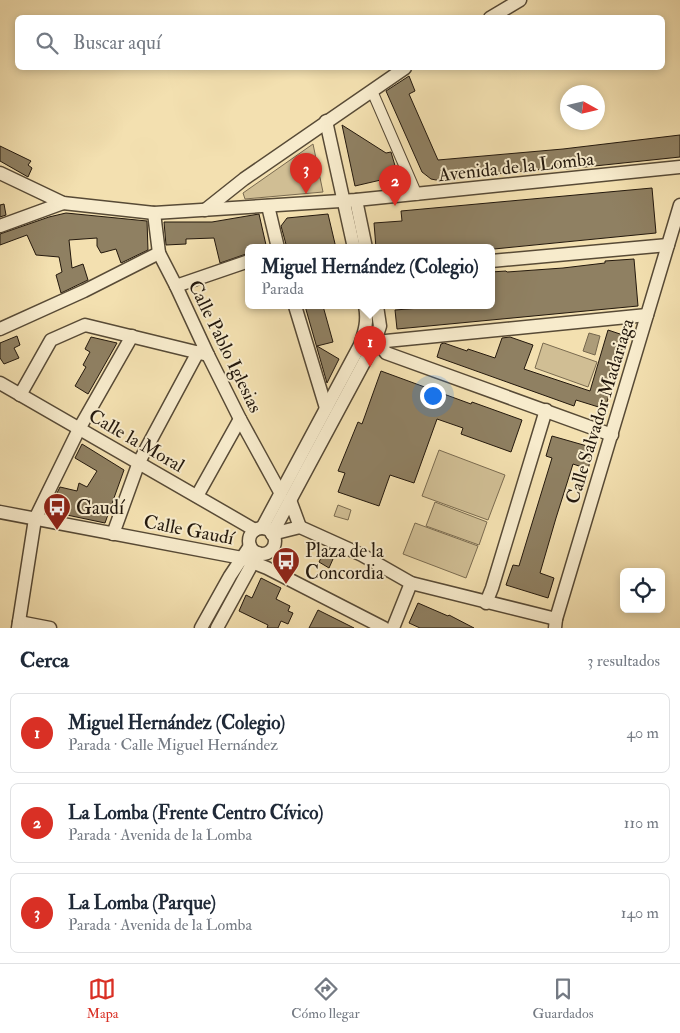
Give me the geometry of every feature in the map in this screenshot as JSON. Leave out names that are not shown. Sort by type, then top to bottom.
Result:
[{"type":"street","points":[[495,15],[520,0]]},
{"type":"street","points":[[205,210],[244,179],[326,120],[402,70]]},
{"type":"street","points":[[372,91],[417,195]]},
{"type":"street","points":[[326,120],[365,244]]},
{"type":"street","name":"Avenida de la Lomba","points":[[63,203],[154,213],[350,201],[680,168]]},
{"type":"street","points":[[0,173],[63,203]]},
{"type":"street","points":[[350,201],[354,244]]},
{"type":"street","points":[[0,226],[63,203]]},
{"type":"street","name":"Calle Salvador Madariaga","points":[[555,624],[680,205]]},
{"type":"street","points":[[268,206],[277,244]]},
{"type":"street","name":"Calle Pablo Iglesias","points":[[154,213],[159,253],[176,286],[203,354],[285,496],[300,527]]},
{"type":"street","points":[[495,261],[668,245]]},
{"type":"street","points":[[0,329],[84,291],[159,253]]},
{"type":"street","points":[[176,286],[245,262]]},
{"type":"street","points":[[296,309],[326,408]]},
{"type":"street","points":[[285,496],[326,408],[360,345],[366,324],[365,309]]},
{"type":"street","points":[[263,531],[378,346],[380,326],[377,309]]},
{"type":"street","points":[[378,346],[386,341],[647,315]]},
{"type":"street","points":[[20,395],[50,340],[85,325],[203,354],[139,462],[113,534]]},
{"type":"street","points":[[50,628],[19,625],[35,519],[79,429],[132,336]]},
{"type":"street","points":[[378,346],[386,353],[612,435]]},
{"type":"street","name":"Calle la Moral","points":[[0,383],[196,496],[263,531]]},
{"type":"street","points":[[486,603],[546,410]]},
{"type":"street","points":[[196,496],[240,419]]},
{"type":"street","name":"Calle Gaudí","points":[[0,512],[113,534],[251,554],[384,628]]},
{"type":"street","points":[[217,628],[251,554],[249,540],[251,534],[300,527],[362,555],[411,583],[555,624]]},
{"type":"street","points":[[201,628],[230,576],[251,554],[270,551],[274,546],[274,540],[263,531]]},
{"type":"street","points":[[393,628],[411,583]]},
{"type":"shaded area","points":[[313,144],[323,192],[245,199],[243,193]]},
{"type":"shaded area","points":[[589,333],[600,336],[595,355],[583,351]]},
{"type":"shaded area","points":[[543,343],[597,362],[588,387],[535,368]]},
{"type":"shaded area","points":[[439,450],[505,475],[488,520],[422,496]]},
{"type":"shaded area","points":[[435,502],[487,522],[479,545],[426,526]]},
{"type":"shaded area","points":[[338,505],[351,510],[348,520],[334,516]]},
{"type":"shaded area","points":[[415,523],[478,546],[466,578],[403,554]]},
{"type":"building","points":[[409,76],[415,91],[409,94],[438,160],[563,149],[680,135],[680,157],[566,169],[565,167],[431,179],[422,172],[386,91]]},
{"type":"building","points":[[342,125],[386,153],[391,152],[398,176],[355,186]]},
{"type":"building","points":[[0,146],[31,161],[28,165],[32,168],[28,177],[0,161]]},
{"type":"building","points":[[652,188],[656,233],[495,249],[495,244],[376,244],[374,223],[402,221],[401,211]]},
{"type":"building","points":[[4,204],[6,215],[0,217],[0,205]]},
{"type":"building","points":[[66,213],[147,221],[148,250],[121,263],[116,249],[101,253],[97,246],[97,238],[69,240],[72,268],[83,264],[88,280],[61,293],[56,275],[62,272],[59,257],[36,255],[27,235],[0,245],[0,234]]},
{"type":"building","points":[[259,214],[266,244],[245,244],[245,254],[220,263],[214,238],[186,239],[186,244],[166,245],[164,222],[212,222]]},
{"type":"building","points":[[328,214],[335,244],[286,244],[281,226],[287,218]]},
{"type":"building","points":[[634,259],[638,306],[397,329],[395,310],[495,309],[495,272],[563,268],[605,263],[605,261]]},
{"type":"building","points":[[306,309],[324,309],[333,342],[317,346],[339,359],[327,383]]},
{"type":"building","points":[[608,330],[626,336],[605,409],[576,400],[574,406],[437,357],[441,344],[444,343],[495,358],[502,338],[510,337],[533,345],[524,369],[590,391]]},
{"type":"building","points":[[17,336],[20,345],[14,348],[19,358],[4,364],[0,358],[0,343]]},
{"type":"building","points":[[91,337],[117,343],[88,394],[75,386],[86,367],[83,365],[90,352],[85,349]]},
{"type":"building","points":[[381,371],[471,404],[472,402],[522,420],[511,452],[461,434],[463,428],[437,419],[414,483],[390,475],[379,506],[338,492],[345,473],[338,471],[358,422],[362,424]]},
{"type":"building","points":[[552,436],[594,448],[588,469],[573,464],[556,518],[540,573],[554,578],[548,598],[506,585],[513,565],[519,566],[552,458],[546,456]]},
{"type":"building","points":[[82,444],[124,470],[105,523],[48,511],[60,487],[77,491],[79,483],[87,487],[97,471],[75,458]]},
{"type":"building","points":[[323,554],[333,559],[329,568],[319,562]]},
{"type":"building","points":[[261,578],[281,588],[276,599],[290,606],[288,611],[293,613],[288,624],[281,621],[278,628],[267,628],[268,625],[239,611],[246,595],[252,598]]},
{"type":"building","points":[[418,603],[449,615],[474,628],[420,628],[409,623]]},
{"type":"building","points":[[318,610],[354,628],[309,628]]},
{"type":"place","name":"La Lomba (Parque)","points":[[306,194]]},
{"type":"place","name":"La Lomba (Frente Centro Cívico)","points":[[395,206]]},
{"type":"place","name":"Miguel Hernández (Colegio)","points":[[370,367]]},
{"type":"place","name":"Gaudí","points":[[57,531]]},
{"type":"place","name":"Plaza de la Concordia","points":[[286,585]]}]
